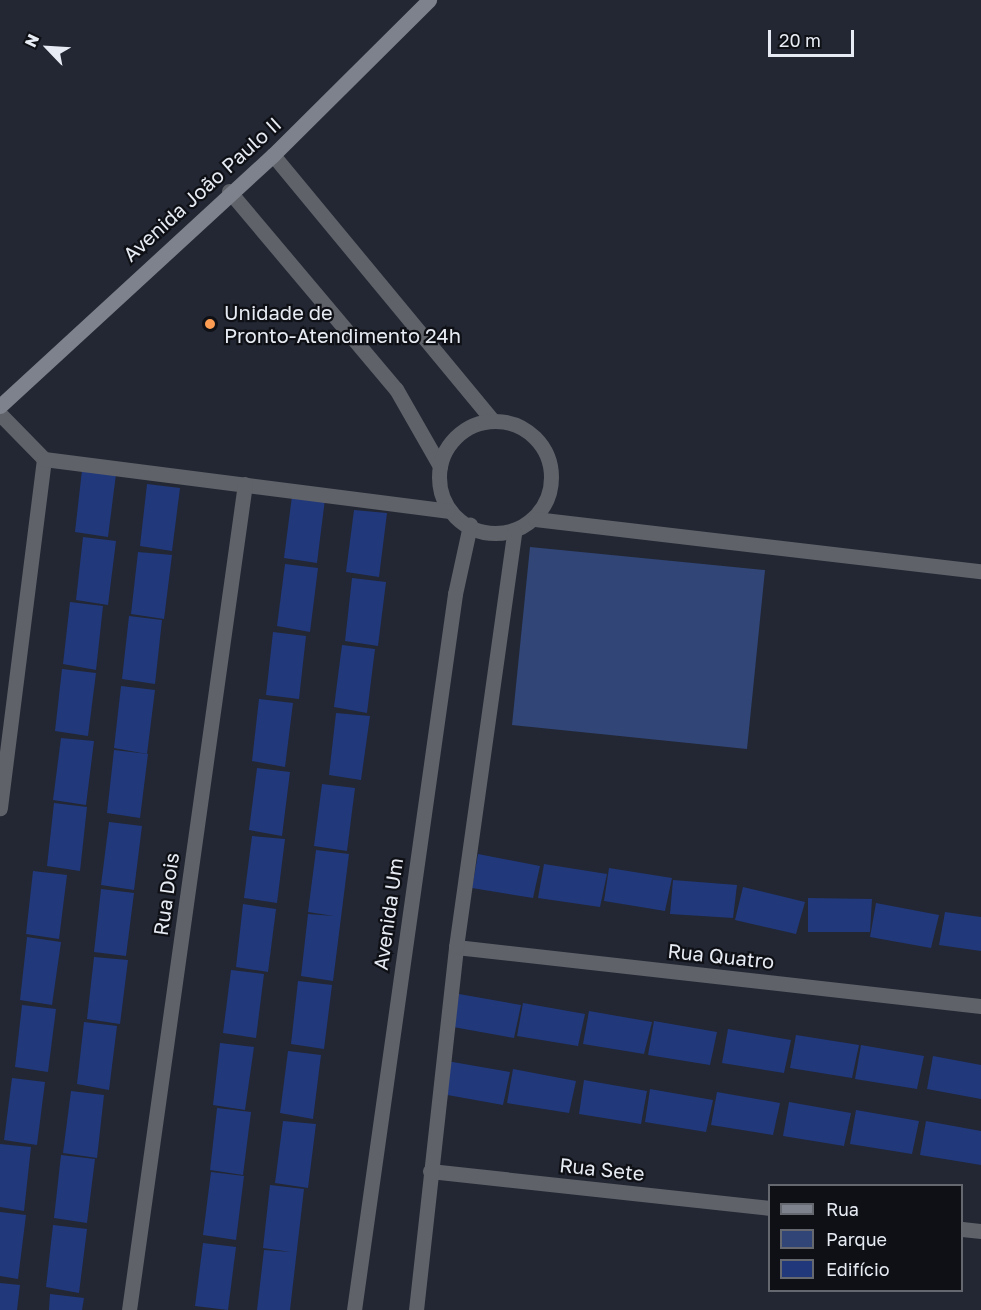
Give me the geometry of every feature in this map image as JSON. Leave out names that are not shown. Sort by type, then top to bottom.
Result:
[{"type":"street","name":"Avenida João Paulo II","points":[[0,406],[229,191],[273,155],[429,0]]},
{"type":"street","points":[[0,414],[44,459],[448,511],[470,525],[514,532],[535,519],[548,494],[548,458],[526,430],[492,420],[273,155]]},
{"type":"street","points":[[229,191],[396,389],[440,466],[448,511]]},
{"type":"street","points":[[440,466],[458,434],[492,420]]},
{"type":"street","points":[[0,807],[44,459]]},
{"type":"street","name":"Rua Dois","points":[[129,1310],[245,484]]},
{"type":"street","points":[[535,519],[981,571]]},
{"type":"street","name":"Avenida Um","points":[[354,1310],[455,594],[470,525]]},
{"type":"street","points":[[416,1310],[456,947],[514,532]]},
{"type":"street","name":"Rua Quatro","points":[[456,947],[981,1006]]},
{"type":"street","name":"Rua Sete","points":[[430,1171],[768,1208]]},
{"type":"street","points":[[963,1229],[981,1231]]},
{"type":"green space","points":[[530,547],[765,570],[747,749],[512,725]]},
{"type":"building","points":[[82,470],[116,474],[108,537],[75,532]]},
{"type":"building","points":[[147,484],[180,488],[172,551],[140,546]]},
{"type":"building","points":[[292,496],[325,499],[317,563],[284,558]]},
{"type":"building","points":[[354,510],[387,513],[379,577],[346,572]]},
{"type":"building","points":[[83,537],[116,541],[108,605],[76,600]]},
{"type":"building","points":[[138,552],[172,555],[164,619],[131,614]]},
{"type":"building","points":[[285,564],[318,568],[310,632],[277,626]]},
{"type":"building","points":[[352,578],[386,582],[378,646],[345,641]]},
{"type":"building","points":[[70,602],[103,606],[96,670],[63,664]]},
{"type":"building","points":[[129,616],[162,620],[155,684],[122,679]]},
{"type":"building","points":[[273,632],[306,636],[299,699],[266,695]]},
{"type":"building","points":[[342,645],[375,649],[367,713],[334,707]]},
{"type":"building","points":[[62,669],[96,673],[88,736],[55,731]]},
{"type":"building","points":[[121,686],[155,690],[147,754],[114,748]]},
{"type":"building","points":[[259,699],[293,703],[285,767],[252,761]]},
{"type":"building","points":[[336,713],[370,716],[361,780],[329,775]]},
{"type":"building","points":[[61,738],[94,741],[86,805],[53,800]]},
{"type":"building","points":[[114,750],[148,754],[140,818],[107,813]]},
{"type":"building","points":[[257,768],[290,772],[282,836],[249,830]]},
{"type":"building","points":[[322,784],[355,788],[347,851],[314,846]]},
{"type":"building","points":[[54,803],[87,807],[80,871],[47,866]]},
{"type":"building","points":[[109,822],[142,826],[134,890],[101,885]]},
{"type":"building","points":[[252,836],[285,839],[277,903],[244,898]]},
{"type":"building","points":[[316,850],[349,854],[333,981],[301,976],[308,914],[334,916],[308,912]]},
{"type":"building","points":[[478,854],[540,866],[533,898],[472,888]]},
{"type":"building","points":[[544,864],[607,874],[600,907],[538,898]]},
{"type":"building","points":[[609,868],[672,878],[665,911],[604,901]]},
{"type":"building","points":[[33,871],[67,875],[59,939],[26,934]]},
{"type":"building","points":[[673,880],[737,885],[733,918],[670,914]]},
{"type":"building","points":[[743,887],[805,902],[796,934],[735,920]]},
{"type":"building","points":[[101,889],[134,893],[126,956],[94,952]]},
{"type":"building","points":[[808,898],[872,899],[870,932],[808,932]]},
{"type":"building","points":[[876,903],[939,915],[931,948],[870,937]]},
{"type":"building","points":[[243,904],[276,909],[268,972],[236,967]]},
{"type":"building","points":[[945,912],[981,917],[981,951],[939,945]]},
{"type":"building","points":[[27,937],[61,942],[52,1005],[20,1000]]},
{"type":"building","points":[[94,957],[128,960],[120,1024],[87,1019]]},
{"type":"building","points":[[231,970],[264,974],[256,1038],[223,1033]]},
{"type":"building","points":[[298,981],[332,985],[324,1049],[291,1044]]},
{"type":"building","points":[[459,994],[521,1005],[514,1038],[453,1027]]},
{"type":"building","points":[[523,1003],[585,1014],[578,1046],[517,1036]]},
{"type":"building","points":[[22,1005],[56,1009],[48,1072],[15,1067]]},
{"type":"building","points":[[589,1011],[652,1022],[644,1054],[583,1044]]},
{"type":"building","points":[[654,1021],[717,1032],[710,1065],[648,1055]]},
{"type":"building","points":[[84,1022],[117,1026],[109,1090],[77,1084]]},
{"type":"building","points":[[728,1029],[791,1040],[784,1073],[722,1063]]},
{"type":"building","points":[[796,1035],[859,1045],[852,1078],[790,1068]]},
{"type":"building","points":[[220,1043],[254,1047],[245,1110],[213,1105]]},
{"type":"building","points":[[861,1045],[924,1056],[917,1089],[855,1079]]},
{"type":"building","points":[[288,1051],[321,1055],[313,1119],[280,1113]]},
{"type":"building","points":[[933,1056],[981,1065],[981,1099],[927,1089]]},
{"type":"building","points":[[447,1061],[510,1072],[503,1105],[442,1094]]},
{"type":"building","points":[[513,1069],[576,1081],[569,1113],[507,1103]]},
{"type":"building","points":[[12,1078],[45,1082],[37,1145],[4,1140]]},
{"type":"building","points":[[584,1080],[647,1091],[641,1124],[579,1114]]},
{"type":"building","points":[[650,1089],[713,1100],[706,1132],[645,1122]]},
{"type":"building","points":[[71,1091],[104,1095],[97,1158],[63,1153]]},
{"type":"building","points":[[717,1092],[780,1103],[773,1135],[711,1125]]},
{"type":"building","points":[[789,1102],[851,1113],[844,1146],[783,1136]]},
{"type":"building","points":[[217,1108],[251,1112],[243,1175],[210,1170]]},
{"type":"building","points":[[856,1110],[919,1121],[912,1154],[850,1144]]},
{"type":"building","points":[[283,1121],[316,1124],[308,1188],[275,1183]]},
{"type":"building","points":[[926,1121],[981,1131],[981,1165],[920,1155]]},
{"type":"building","points":[[0,1144],[31,1147],[24,1211],[0,1207]]},
{"type":"building","points":[[61,1155],[95,1159],[87,1223],[54,1218]]},
{"type":"building","points":[[211,1172],[244,1176],[236,1240],[203,1235]]},
{"type":"building","points":[[270,1185],[304,1189],[290,1310],[257,1310],[264,1250],[291,1252],[263,1248]]},
{"type":"building","points":[[0,1212],[26,1215],[18,1279],[0,1276]]},
{"type":"building","points":[[53,1225],[87,1229],[79,1293],[46,1287]]},
{"type":"building","points":[[203,1243],[236,1247],[228,1310],[195,1306]]},
{"type":"building","points":[[0,1283],[20,1285],[17,1310],[0,1310]]},
{"type":"building","points":[[50,1294],[84,1298],[82,1310],[49,1310]]},
{"type":"place","name":"Unidade de Pronto-Atendimento 24h","points":[[210,324]]}]
